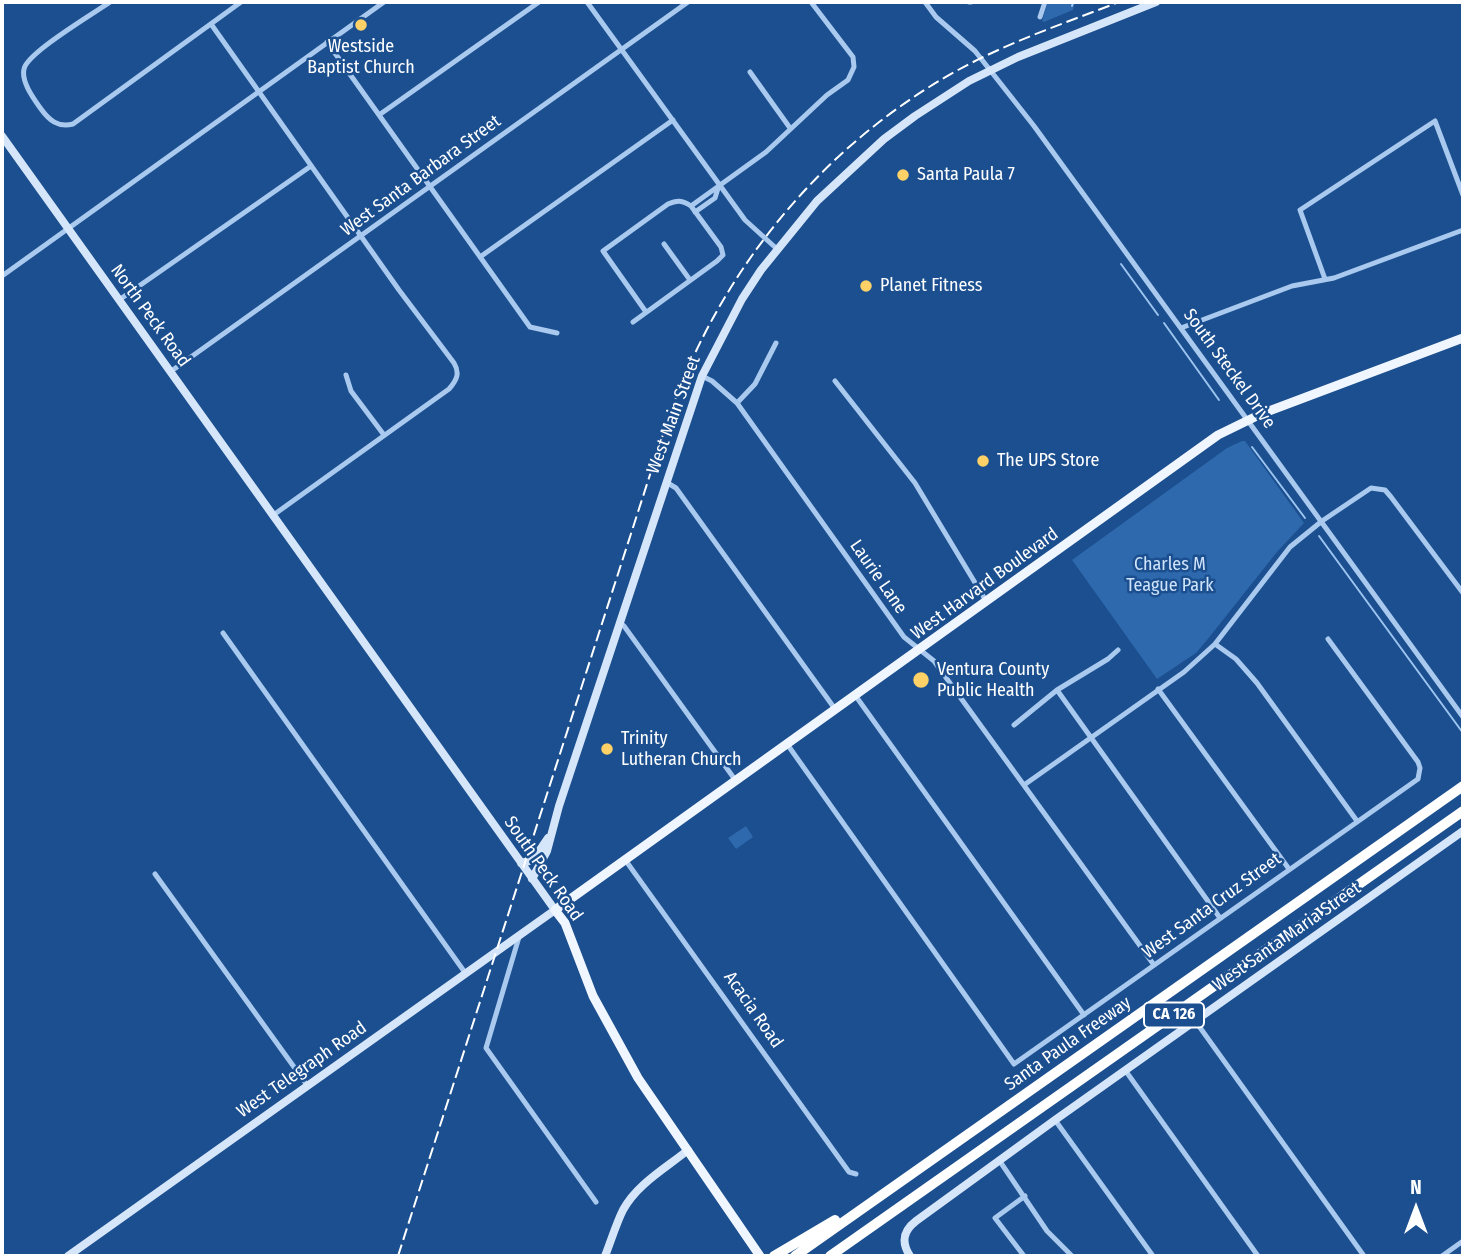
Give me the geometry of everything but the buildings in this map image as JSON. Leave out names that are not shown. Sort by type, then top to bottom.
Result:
[{"type":"highway","name":"Santa Paula Freeway","points":[[795,1256],[1463,786]]},
{"type":"highway","name":"Santa Paula Freeway","points":[[830,1256],[1463,811]]},
{"type":"highway","points":[[775,1256],[904,1179]]},
{"type":"highway","points":[[837,1256],[884,1218]]},
{"type":"main road","name":"West Harvard Boulevard","points":[[555,910],[1230,427],[1463,338]]},
{"type":"main road","name":"South Peck Road","points":[[555,910],[565,923],[604,1019],[638,1078],[760,1256]]},
{"type":"street","points":[[110,2],[26,62],[23,74],[25,83],[51,121],[68,126],[78,121],[241,2]]},
{"type":"street","points":[[2,276],[384,2]]},
{"type":"street","points":[[379,115],[539,2]]},
{"type":"street","points":[[587,2],[745,220],[777,249]]},
{"type":"street","name":"West Santa Barbara Street","points":[[170,372],[688,2]]},
{"type":"street","points":[[691,206],[766,152],[827,95],[848,80],[854,67],[851,54],[811,2]]},
{"type":"street","name":"South Steckel Drive","points":[[925,2],[936,17],[975,51],[1069,173],[1463,717]]},
{"type":"street","points":[[1040,18],[1045,2]]},
{"type":"street","name":"West Main Street","points":[[532,879],[547,851],[619,622],[702,376],[742,299],[777,249],[817,201],[884,139],[938,100],[1037,49],[1156,2]]},
{"type":"street","points":[[211,24],[457,368],[457,379],[449,390],[272,516]]},
{"type":"street","points":[[327,42],[530,327],[556,332]]},
{"type":"street","points":[[750,72],[790,128]]},
{"type":"street","points":[[480,257],[673,120]]},
{"type":"street","points":[[1325,279],[1300,209],[1434,121],[1463,195]]},
{"type":"street","name":"North Peck Road","points":[[2,136],[272,516]]},
{"type":"street","points":[[119,300],[311,166]]},
{"type":"street","points":[[695,212],[715,198],[719,185]]},
{"type":"street","points":[[633,321],[646,312],[690,280],[723,255],[721,247],[691,206],[684,202],[673,202],[603,251],[646,312]]},
{"type":"street","points":[[1181,328],[1292,286],[1325,279],[1463,230]]},
{"type":"street","points":[[664,244],[690,280]]},
{"type":"street","points":[[737,403],[755,384],[776,343]]},
{"type":"street","points":[[346,375],[351,391],[384,435]]},
{"type":"street","name":"Laurie Lane","points":[[702,376],[712,381],[737,403],[904,637],[934,661],[1154,965]]},
{"type":"street","points":[[835,381],[915,483],[986,601]]},
{"type":"street","points":[[666,482],[676,488],[835,709]]},
{"type":"street","points":[[1024,785],[1184,672],[1215,643],[1290,547],[1322,521],[1371,488],[1379,487],[1385,490],[1463,593]]},
{"type":"street","name":"South Peck Road","points":[[272,516],[555,910]]},
{"type":"street","points":[[619,622],[736,781]]},
{"type":"street","points":[[223,634],[467,974]]},
{"type":"street","name":"West Santa Cruz Street","points":[[787,744],[1014,1064],[1418,779],[1420,768],[1328,639]]},
{"type":"street","points":[[1215,643],[1251,675],[1357,821]]},
{"type":"street","points":[[1014,725],[1057,690],[1118,650]]},
{"type":"street","points":[[1158,689],[1289,869]]},
{"type":"street","points":[[1057,690],[1220,918]]},
{"type":"street","points":[[855,695],[1084,1015]]},
{"type":"street","points":[[521,863],[533,860],[553,829]]},
{"type":"street","name":"West Santa Maria Street","points":[[910,1256],[904,1245],[905,1234],[911,1225],[1463,831]]},
{"type":"street","name":"Acacia Road","points":[[626,861],[849,1171],[856,1174]]},
{"type":"street","points":[[155,874],[307,1085]]},
{"type":"street","name":"West Telegraph Road","points":[[68,1256],[555,910]]},
{"type":"street","points":[[519,936],[486,1048],[596,1202]]},
{"type":"street","points":[[1196,1022],[1364,1256]]},
{"type":"street","points":[[1125,1070],[1258,1256]]},
{"type":"street","points":[[1055,1120],[1153,1256]]},
{"type":"street","points":[[605,1256],[624,1210],[632,1198],[643,1185],[688,1150]]},
{"type":"street","points":[[999,1160],[1047,1231],[1072,1256]]},
{"type":"street","points":[[1024,1256],[995,1218],[1025,1196]]},
{"type":"street","points":[[1443,1256],[1463,1241]]},
{"type":"green space","points":[[1048,2],[1075,2],[1073,10],[1044,22],[1042,21]]},
{"type":"green space","name":"Charles M Teague Park","points":[[1245,441],[1304,523],[1277,552],[1196,653],[1157,679],[1072,560],[1227,448]]},
{"type":"green space","points":[[746,826],[753,837],[736,849],[728,838]]},
{"type":"waterway","points":[[1072,6],[1073,2]]},
{"type":"waterway","points":[[1121,264],[1158,315]]},
{"type":"waterway","points":[[1164,323],[1219,400]]},
{"type":"waterway","points":[[1252,447],[1305,518]]},
{"type":"waterway","points":[[1319,536],[1463,733]]},
{"type":"railway","points":[[398,1256],[667,422],[688,368],[714,315],[745,266],[780,219],[818,176],[861,137],[908,101],[977,60],[1119,2]]},
{"type":"place","name":"Westside Baptist Church","points":[[361,25]]},
{"type":"place","name":"Santa Paula 7","points":[[903,175]]},
{"type":"place","name":"Planet Fitness","points":[[866,286]]},
{"type":"place","name":"The UPS Store","points":[[983,461]]},
{"type":"place","name":"Ventura County Public Health","points":[[921,680]]},
{"type":"place","name":"Trinity Lutheran Church","points":[[607,749]]}]
